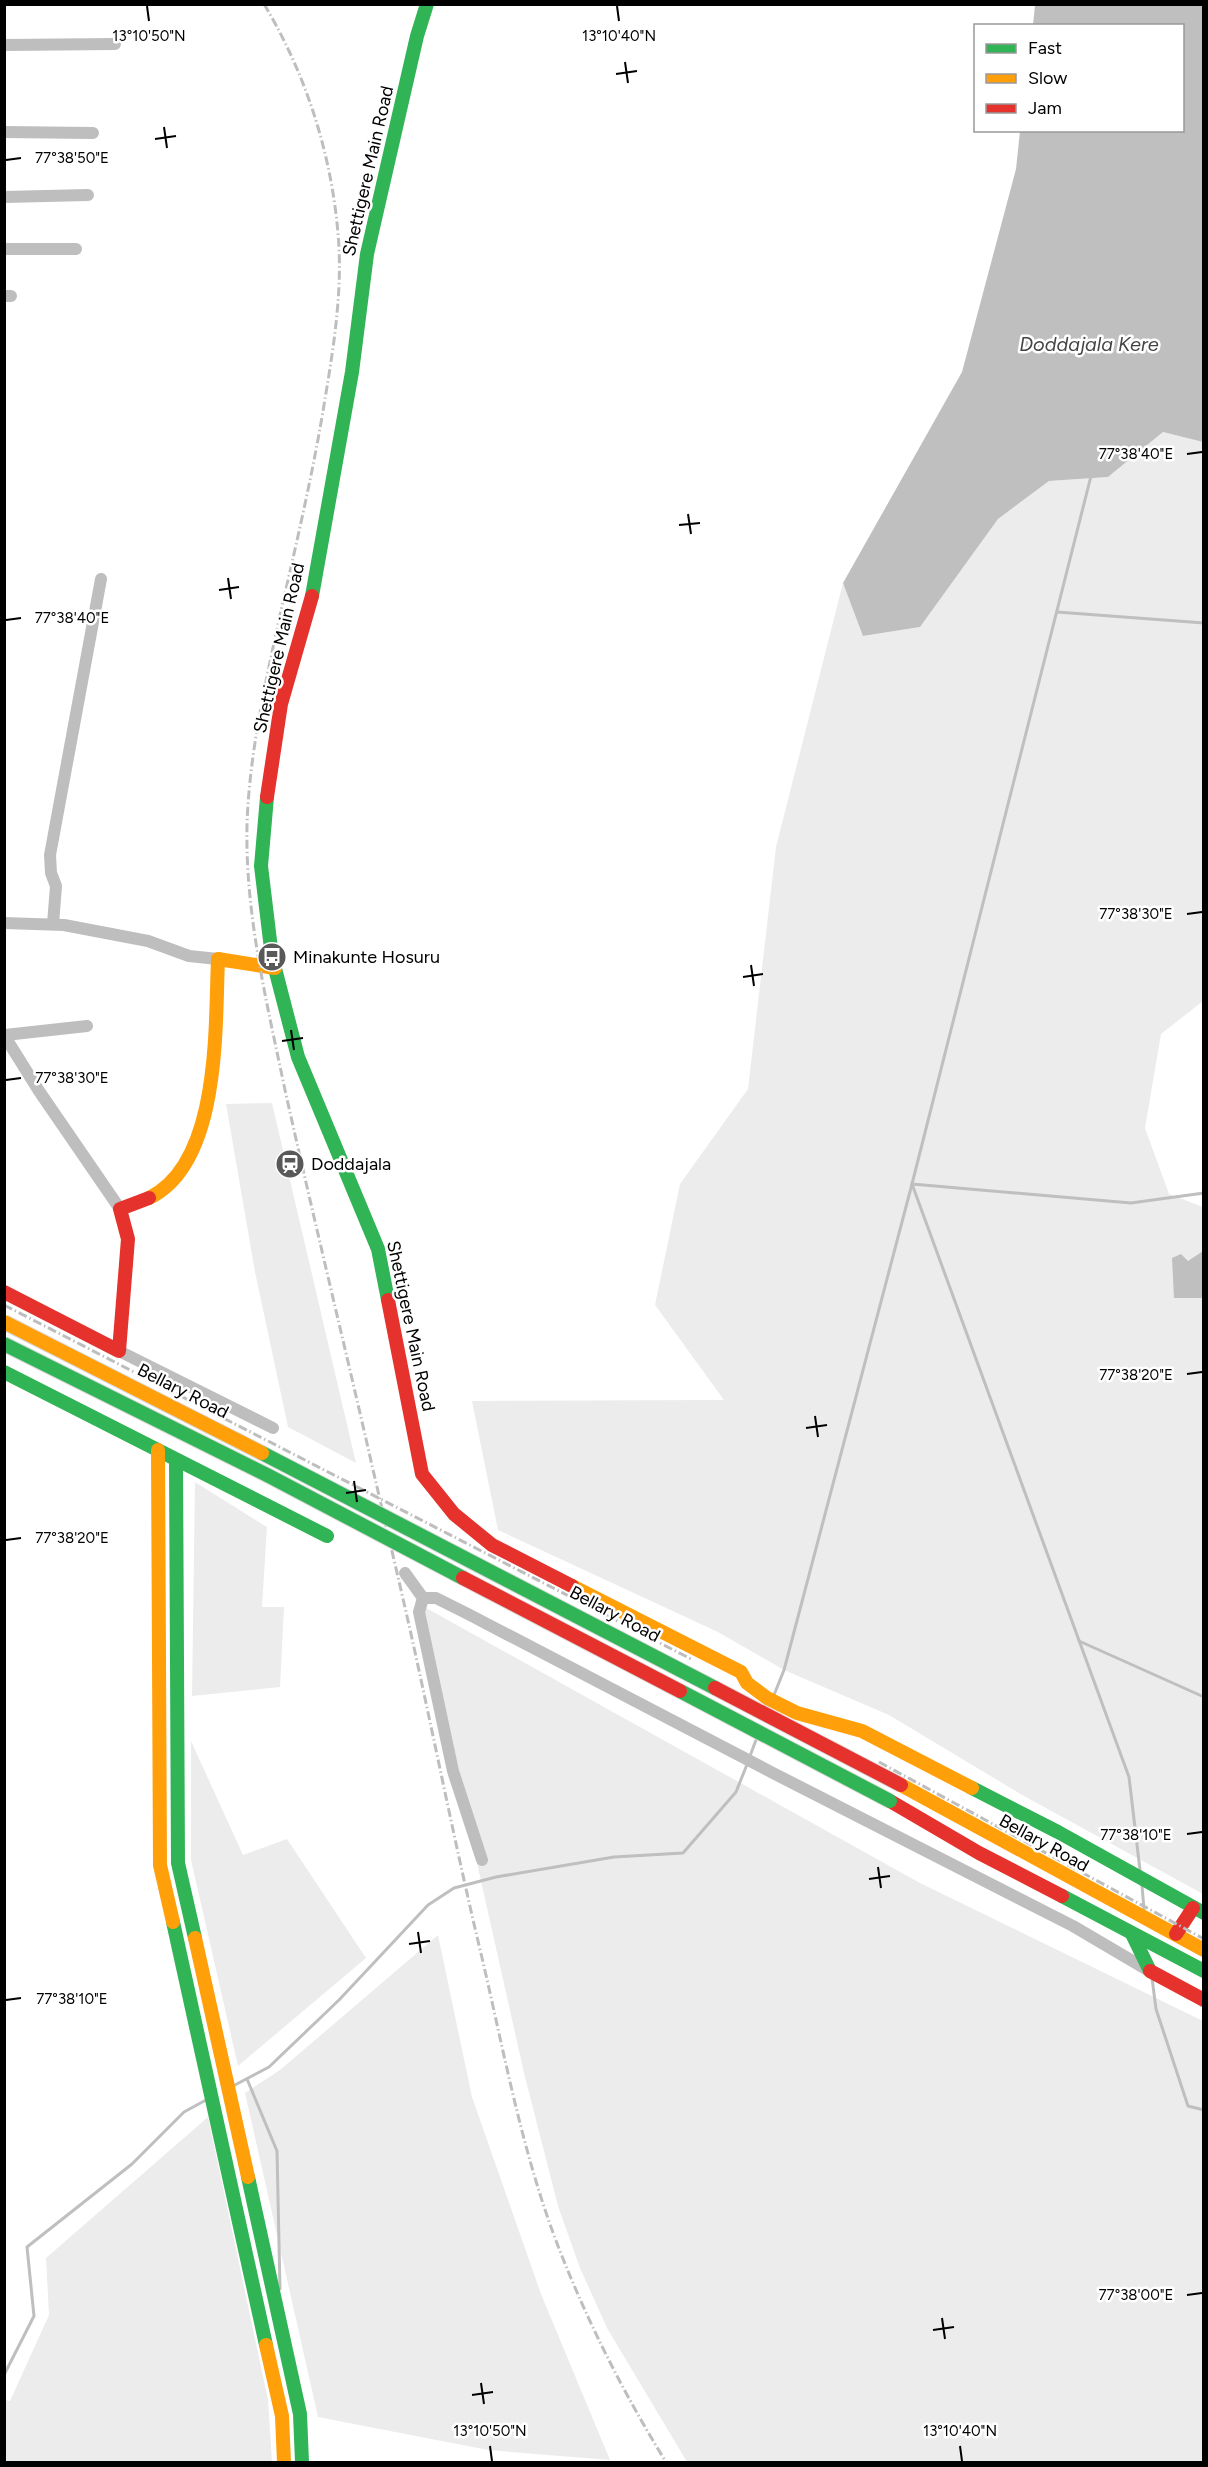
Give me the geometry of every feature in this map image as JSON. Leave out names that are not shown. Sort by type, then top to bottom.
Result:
[{"type":"main road","name":"Shettigere Main Road","points":[[427,4],[417,36],[367,254],[352,372],[311,600],[281,704],[270,769],[261,866],[275,968],[298,1057],[378,1249],[423,1474],[454,1514],[492,1545],[741,1672],[747,1683],[767,1698],[798,1713],[862,1731],[1058,1832],[1198,1911]]},
{"type":"main road","points":[[4,1292],[119,1351],[128,1239],[120,1209],[163,1189],[195,1146],[203,1125],[210,1084],[218,959],[275,968]]},
{"type":"main road","name":"Bellary Road","points":[[4,1322],[355,1500],[901,1785],[1203,1950]]},
{"type":"main road","name":"Bellary Road","points":[[4,1344],[279,1482],[890,1801],[979,1853],[1203,1971]]},
{"type":"main road","points":[[4,1372],[327,1536]]},
{"type":"main road","points":[[158,1450],[160,1865],[282,2416],[284,2463]]},
{"type":"main road","points":[[176,1460],[178,1863],[300,2414],[302,2463]]},
{"type":"main road","points":[[1176,1934],[1198,1911]]},
{"type":"main road","points":[[1143,1939],[1152,1973],[1203,2000]]},
{"type":"street","points":[[4,45],[115,44]]},
{"type":"street","points":[[4,132],[93,133]]},
{"type":"street","points":[[4,196],[88,195]]},
{"type":"street","points":[[4,249],[76,249]]},
{"type":"street","points":[[53,924],[56,886],[51,873],[50,855],[101,579]]},
{"type":"street","points":[[4,923],[53,924],[148,941],[189,956],[218,959]]},
{"type":"street","points":[[87,1026],[4,1035],[39,1091],[120,1209]]},
{"type":"street","points":[[119,1351],[273,1428]]},
{"type":"street","points":[[405,1573],[423,1598]]},
{"type":"street","points":[[423,1598],[436,1598],[1073,1926],[1152,1973]]},
{"type":"street","points":[[423,1598],[419,1612],[453,1771],[482,1860]]},
{"type":"shaded area","points":[[1163,432],[1203,442],[1203,1001],[1161,1034],[1145,1128],[1169,1194],[1203,1207],[1203,1894],[1022,1795],[889,1715],[784,1670],[718,1632],[498,1530],[472,1401],[724,1400],[655,1305],[680,1184],[748,1089],[776,847],[843,583],[864,636],[920,627],[998,519],[1049,481],[1108,477]]},
{"type":"shaded area","points":[[272,1103],[356,1463],[288,1427],[255,1272],[226,1104]]},
{"type":"shaded area","points":[[195,1482],[267,1527],[262,1607],[284,1607],[280,1687],[192,1696]]},
{"type":"shaded area","points":[[419,1604],[920,1883],[1203,2021],[1203,2462],[687,2462],[607,2328],[580,2268],[558,2206],[524,2073]]},
{"type":"shaded area","points":[[191,1741],[243,1855],[287,1839],[366,1958],[238,2066],[191,1860]]},
{"type":"shaded area","points":[[438,1935],[472,2097],[541,2294],[610,2460],[488,2450],[318,2417],[245,2093],[280,2070]]},
{"type":"shaded area","points":[[208,2117],[268,2400],[272,2462],[5,2462],[5,2400],[10,2401],[49,2315],[46,2258]]},
{"type":"water","name":"Doddajala Kere","points":[[1035,5],[1203,5],[1203,442],[1163,432],[1108,477],[1049,481],[998,519],[920,627],[863,636],[843,583],[962,372],[1016,169],[1020,132],[1184,132],[1184,24],[1033,24]]},
{"type":"water","points":[[1203,1251],[1203,1298],[1174,1298],[1172,1258],[1181,1254],[1188,1261]]},
{"type":"waterway","points":[[774,1695],[784,1670],[912,1184],[1091,476]]},
{"type":"waterway","points":[[1057,612],[1204,623]]},
{"type":"waterway","points":[[1140,1870],[1129,1777],[912,1184],[1131,1203],[1204,1193]]},
{"type":"waterway","points":[[1079,1641],[1204,1697]]},
{"type":"waterway","points":[[750,1756],[756,1740]]},
{"type":"waterway","points":[[233,2086],[269,2067],[339,2000],[428,1905],[454,1888],[496,1877],[614,1857],[683,1853],[736,1792],[748,1762]]},
{"type":"waterway","points":[[1142,1886],[1144,1909]]},
{"type":"waterway","points":[[1152,1978],[1156,2009],[1188,2106],[1204,2110]]},
{"type":"waterway","points":[[247,2079],[277,2151],[280,2289]]},
{"type":"waterway","points":[[4,2375],[34,2316],[27,2247],[132,2164],[184,2112],[206,2100]]},
{"type":"railway","points":[[264,4],[304,86],[323,144],[335,203],[339,275],[334,337],[320,427],[258,724],[248,800],[247,859],[258,959],[295,1134],[404,1602],[507,2070],[525,2141],[546,2212],[581,2302],[621,2384],[666,2462]]},
{"type":"railway","points":[[4,1305],[691,1659]]},
{"type":"railway","points":[[879,1762],[1204,1939]]},
{"type":"traffic: fast","points":[[312,596],[352,372],[367,254],[417,36],[427,4]]},
{"type":"traffic: fast","points":[[267,797],[261,866],[272,957],[298,1057],[378,1249],[388,1300]]},
{"type":"traffic: fast","points":[[4,1344],[269,1476],[463,1578]]},
{"type":"traffic: fast","points":[[4,1372],[327,1536]]},
{"type":"traffic: fast","points":[[262,1453],[715,1688]]},
{"type":"traffic: fast","points":[[176,1460],[178,1863],[195,1938]]},
{"type":"traffic: fast","points":[[680,1691],[890,1801]]},
{"type":"traffic: fast","points":[[972,1788],[1058,1832],[1204,1913]]},
{"type":"traffic: fast","points":[[1062,1896],[1204,1971]]},
{"type":"traffic: fast","points":[[173,1922],[266,2345]]},
{"type":"traffic: fast","points":[[1132,1934],[1150,1971]]},
{"type":"traffic: fast","points":[[248,2177],[300,2414],[302,2462]]},
{"type":"traffic: slow","points":[[149,1198],[173,1180],[190,1155],[202,1125],[214,1055],[218,959],[275,968]]},
{"type":"traffic: slow","points":[[4,1322],[262,1453]]},
{"type":"traffic: slow","points":[[158,1450],[160,1865],[173,1922]]},
{"type":"traffic: slow","points":[[572,1586],[741,1672],[747,1683],[767,1698],[797,1713],[862,1731],[972,1788]]},
{"type":"traffic: slow","points":[[901,1785],[1204,1950]]},
{"type":"traffic: slow","points":[[195,1938],[248,2177]]},
{"type":"traffic: slow","points":[[266,2345],[282,2416],[284,2462]]},
{"type":"traffic: jam","points":[[267,797],[281,704],[312,596]]},
{"type":"traffic: jam","points":[[4,1292],[119,1351],[128,1239],[120,1209],[149,1198]]},
{"type":"traffic: jam","points":[[388,1300],[422,1474],[454,1514],[492,1545],[572,1586]]},
{"type":"traffic: jam","points":[[463,1578],[680,1691]]},
{"type":"traffic: jam","points":[[715,1688],[901,1785]]},
{"type":"traffic: jam","points":[[890,1801],[979,1853],[1062,1896]]},
{"type":"traffic: jam","points":[[1176,1934],[1193,1908]]},
{"type":"traffic: jam","points":[[1150,1971],[1204,2000]]},
{"type":"place","name":"Minakunte Hosuru","points":[[272,957]]},
{"type":"place","name":"Doddajala","points":[[290,1164]]}]
